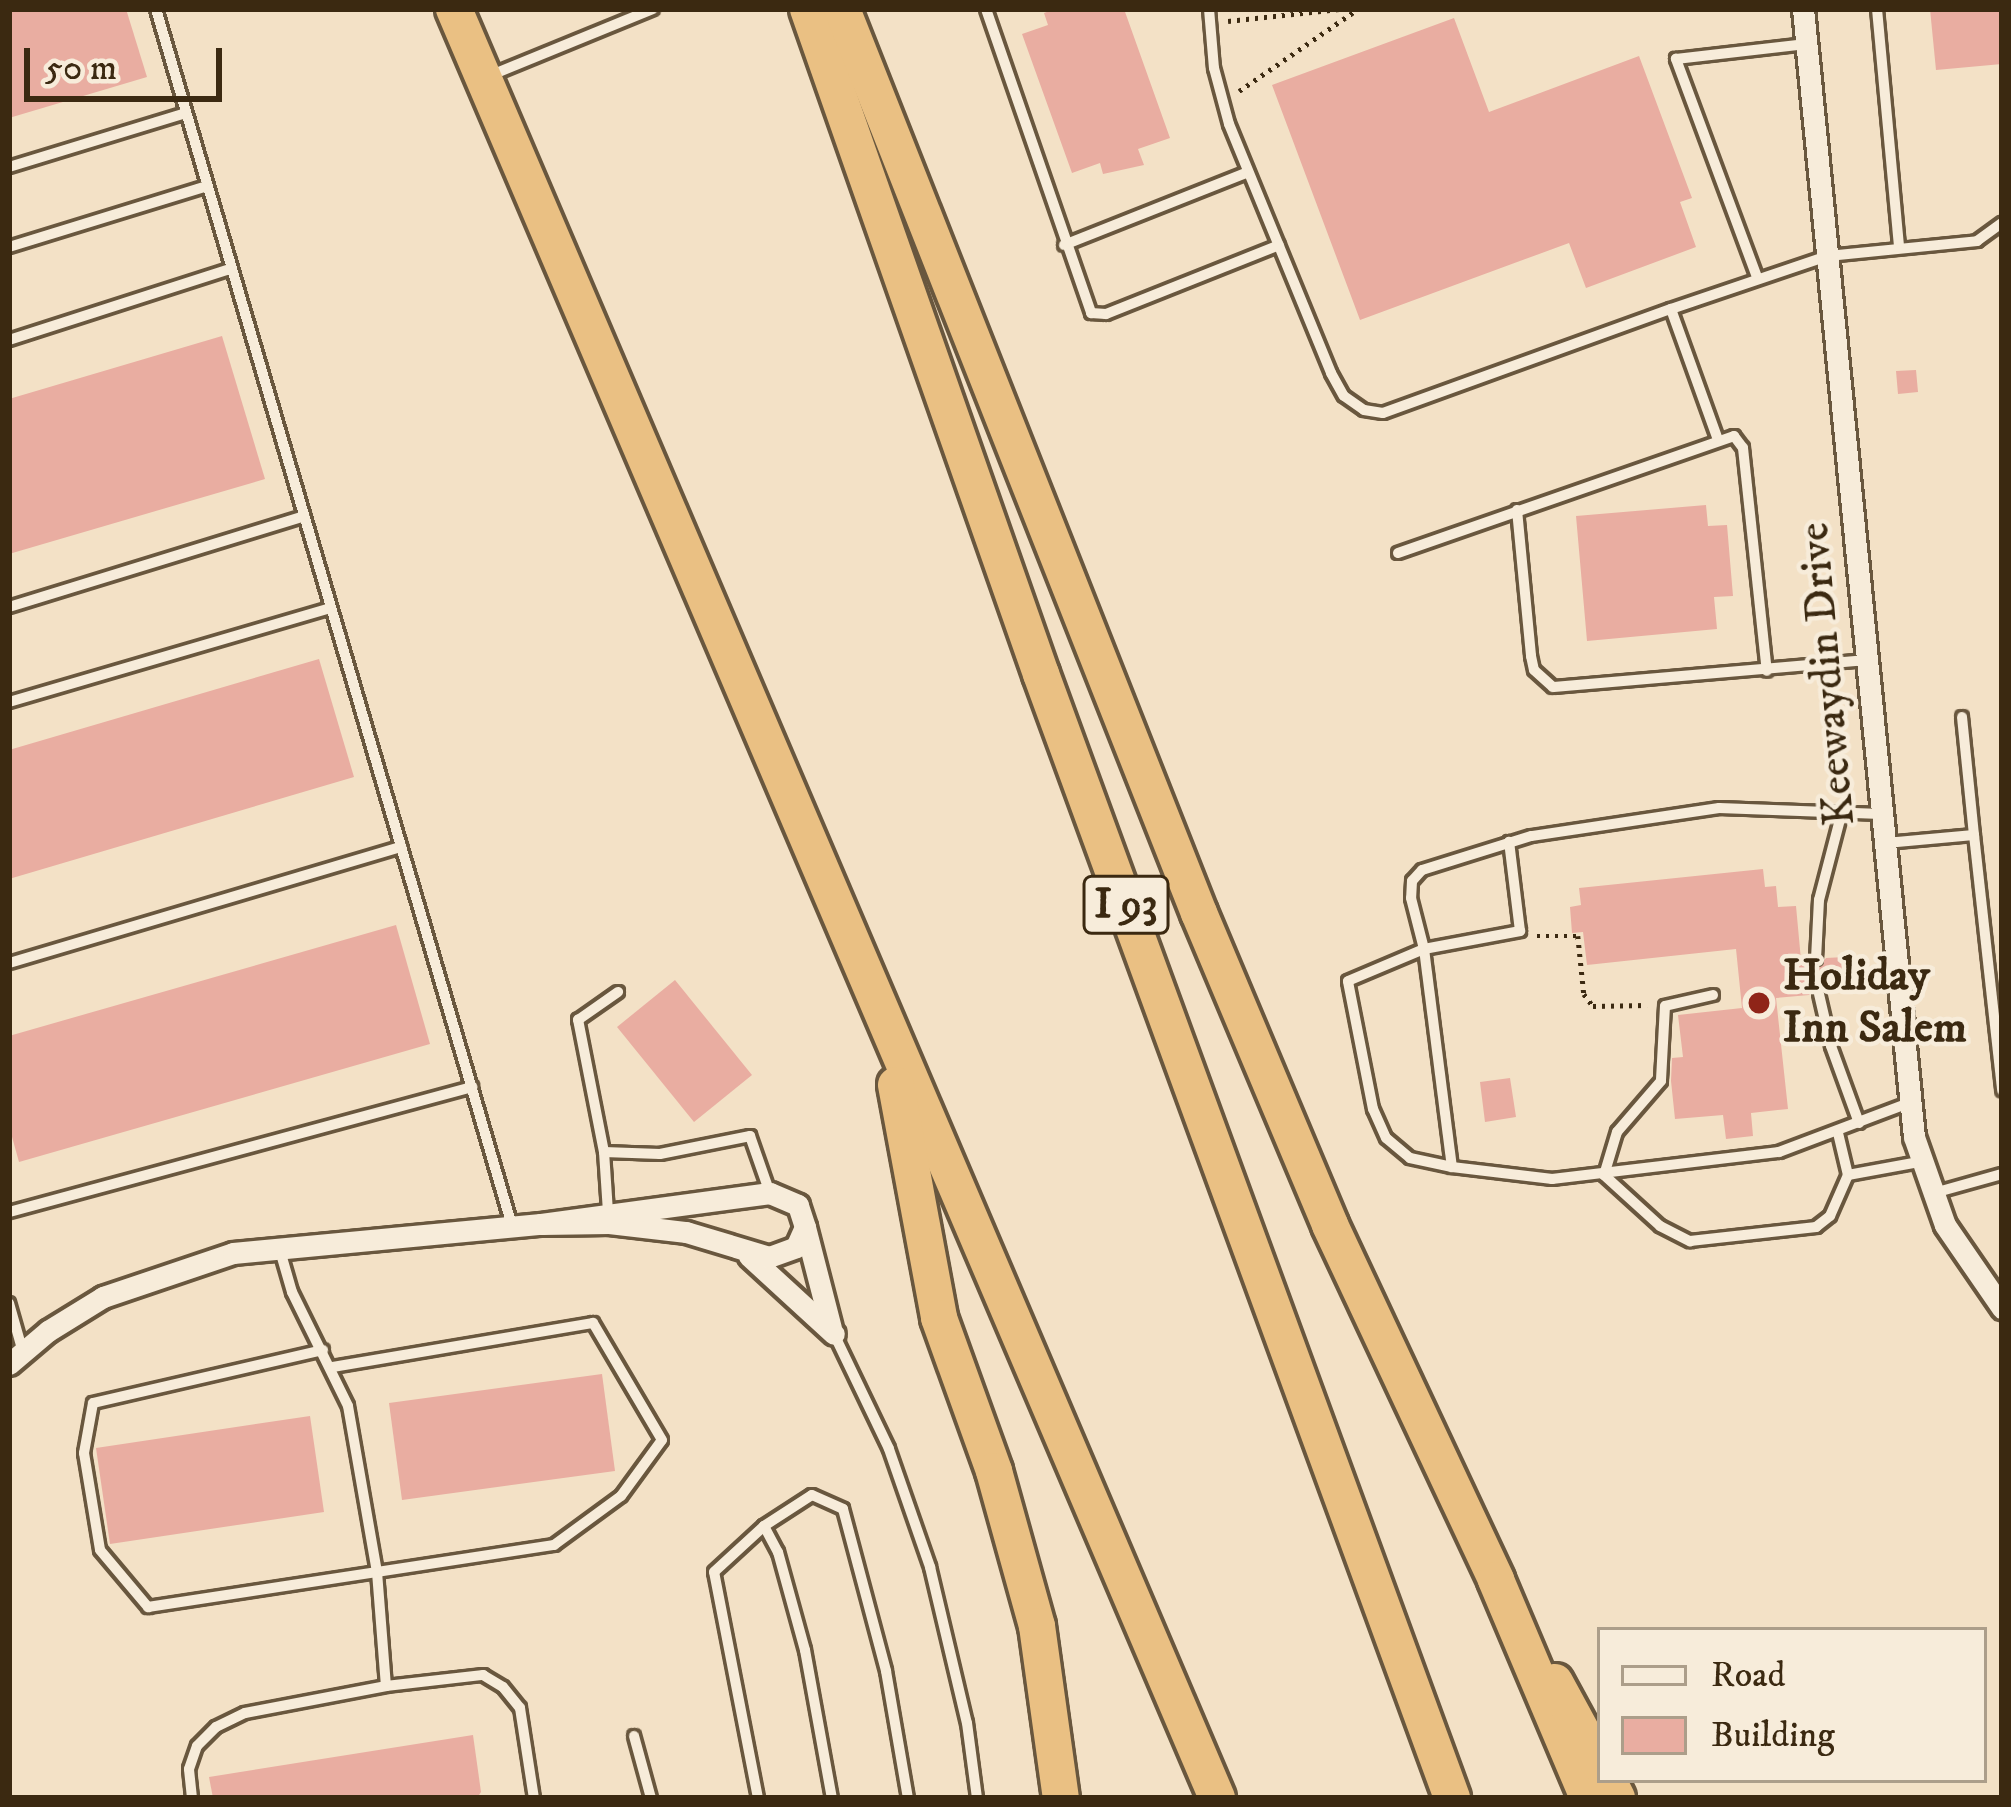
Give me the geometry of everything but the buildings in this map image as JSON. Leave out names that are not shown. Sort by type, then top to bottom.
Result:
[{"type":"highway","points":[[454,9],[1216,1798]]},
{"type":"highway","name":"I 93","points":[[808,9],[1041,674],[1452,1798]]},
{"type":"highway","points":[[842,9],[1198,913],[1330,1225],[1496,1580],[1588,1798]]},
{"type":"highway","points":[[883,1016],[939,1318],[994,1471],[1037,1626],[1061,1798]]},
{"type":"highway","points":[[1496,1580],[1597,1760]]},
{"type":"street","name":"Keewaydin Drive","points":[[1803,9],[1909,1103],[1930,1194],[1963,1255],[2002,1308]]},
{"type":"street","points":[[541,1224],[770,1193],[790,1198],[805,1226],[834,1334]]},
{"type":"street","points":[[16,1358],[74,1313],[121,1290],[207,1259],[279,1246],[541,1224],[650,1226],[781,1257],[796,1247],[805,1226]]},
{"type":"street","points":[[744,1251],[834,1334]]},
{"type":"lane","points":[[156,9],[512,1226]]},
{"type":"lane","points":[[484,79],[653,9]]},
{"type":"lane","points":[[986,9],[1091,314],[1106,314],[1279,245]]},
{"type":"lane","points":[[1876,9],[1899,247]]},
{"type":"lane","points":[[1210,16],[1222,103],[1248,172],[1345,396],[1364,410],[1383,413],[1757,277],[1828,256],[1977,241],[2002,223]]},
{"type":"lane","points":[[1757,277],[1676,59],[1806,44]]},
{"type":"lane","points":[[9,167],[186,112]]},
{"type":"lane","points":[[1064,245],[1248,172]]},
{"type":"lane","points":[[9,248],[207,186]]},
{"type":"lane","points":[[9,340],[230,269]]},
{"type":"lane","points":[[1671,309],[1717,437]]},
{"type":"lane","points":[[1398,553],[1717,437],[1734,436],[1743,448],[1767,671]]},
{"type":"lane","points":[[1517,510],[1531,656],[1543,681],[1569,689],[1866,659]]},
{"type":"lane","points":[[9,607],[304,516]]},
{"type":"lane","points":[[9,702],[331,608]]},
{"type":"lane","points":[[1962,717],[2002,1090]]},
{"type":"lane","points":[[1453,1167],[1412,880],[1422,870],[1509,842],[1719,808],[1881,814]]},
{"type":"lane","points":[[1816,959],[1820,900],[1842,812]]},
{"type":"lane","points":[[1883,844],[1974,835]]},
{"type":"lane","points":[[1509,842],[1520,931],[1424,949],[1348,981],[1373,1109],[1386,1138],[1410,1158],[1516,1178],[1604,1175],[1779,1151],[1909,1103]]},
{"type":"lane","points":[[9,963],[401,847]]},
{"type":"lane","points":[[608,1212],[604,1152],[578,1020],[618,992]]},
{"type":"lane","points":[[1819,994],[1831,1046],[1859,1123]]},
{"type":"lane","points":[[1604,1175],[1617,1132],[1660,1082],[1665,1006],[1713,995]]},
{"type":"lane","points":[[9,1212],[472,1088]]},
{"type":"lane","points":[[1604,1175],[1660,1226],[1690,1241],[1816,1227],[1830,1216],[1849,1175],[1838,1133]]},
{"type":"lane","points":[[604,1152],[660,1154],[750,1136],[770,1193]]},
{"type":"lane","points":[[1849,1175],[1919,1162]]},
{"type":"lane","points":[[1930,1194],[2002,1174]]},
{"type":"lane","points":[[279,1246],[292,1292],[348,1406],[377,1572],[386,1686]]},
{"type":"lane","points":[[9,1304],[16,1358]]},
{"type":"lane","points":[[323,1350],[93,1402],[84,1453],[100,1550],[148,1607],[554,1545],[621,1496],[662,1440],[593,1323],[332,1367]]},
{"type":"lane","points":[[834,1334],[889,1449],[931,1567],[967,1723],[977,1798]]},
{"type":"lane","points":[[758,1798],[714,1572],[764,1526],[812,1495],[843,1509],[886,1671],[908,1798]]},
{"type":"lane","points":[[764,1526],[778,1552],[805,1650],[832,1798]]},
{"type":"lane","points":[[193,1798],[189,1769],[197,1747],[216,1727],[244,1713],[386,1686],[483,1675],[503,1687],[520,1708],[535,1798]]},
{"type":"lane","points":[[634,1736],[651,1798]]},
{"type":"path","points":[[1210,16],[1340,9]]},
{"type":"path","points":[[1222,103],[1358,9]]},
{"type":"path","points":[[1520,931],[1578,936],[1584,994],[1593,1006],[1665,1006]]},
{"type":"place","name":"Holiday Inn Salem","points":[[1759,1003]]}]
